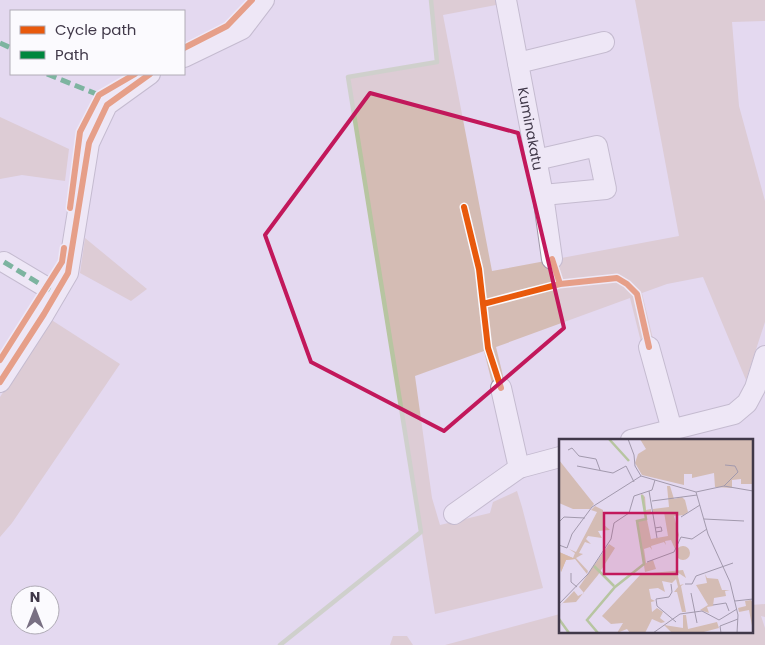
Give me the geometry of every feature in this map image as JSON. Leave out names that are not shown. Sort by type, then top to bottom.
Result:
[{"type":"street","points":[[185,57],[242,29],[264,0]]},
{"type":"street","name":"Kuminakatu","points":[[506,0],[543,195],[552,259]]},
{"type":"street","points":[[518,63],[604,42]]},
{"type":"street","points":[[0,382],[68,273],[88,143],[107,105],[149,75]]},
{"type":"street","points":[[536,160],[597,146],[606,189],[543,195]]},
{"type":"street","points":[[4,262],[56,294]]},
{"type":"street","points":[[650,347],[672,430]]},
{"type":"street","points":[[635,439],[734,414],[747,403],[755,388],[765,356]]},
{"type":"street","points":[[501,388],[519,468]]},
{"type":"street","points":[[454,514],[519,468],[559,458]]},
{"type":"highlighted area","points":[[370,93],[518,133],[564,328],[444,431],[311,362],[265,235]]},
{"type":"shaded area","points":[[431,0],[496,0],[496,5],[443,15],[492,271],[679,236],[635,0],[765,0],[765,21],[732,22],[739,106],[765,201],[765,322],[746,380],[703,277],[667,284],[642,293],[653,339],[641,342],[630,298],[496,347],[506,388],[494,391],[484,351],[415,376],[432,498],[440,525],[490,513],[493,502],[517,491],[543,588],[435,614],[348,77],[437,62]]},
{"type":"shaded area","points":[[0,117],[69,149],[65,181],[22,175],[0,179]]},
{"type":"shaded area","points":[[85,238],[147,289],[131,301],[80,273]]},
{"type":"shaded area","points":[[50,319],[120,364],[12,523],[0,537],[0,397]]},
{"type":"shaded area","points":[[765,604],[765,617],[761,616],[765,628],[765,645],[445,645],[559,614],[559,632],[752,632],[752,605]]},
{"type":"shaded area","points":[[393,636],[407,636],[413,645],[390,645]]},
{"type":"waterway","points":[[280,645],[421,532],[348,77],[437,62],[431,0]]},
{"type":"marked path","points":[[0,43],[10,48]]},
{"type":"marked path","points":[[49,75],[99,95]]},
{"type":"marked path","points":[[4,262],[50,290]]},
{"type":"cycle path","points":[[185,47],[227,26],[252,0]]},
{"type":"cycle path","points":[[70,208],[80,132],[99,95],[133,75]]},
{"type":"cycle path","points":[[0,382],[68,273],[89,143],[107,105],[149,75]]},
{"type":"cycle path","points":[[464,207],[479,269],[488,348],[501,388]]},
{"type":"cycle path","points":[[0,360],[62,262],[64,248]]},
{"type":"cycle path","points":[[552,259],[560,284],[617,278],[627,284],[637,294],[649,347]]},
{"type":"cycle path","points":[[483,304],[560,284]]}]
